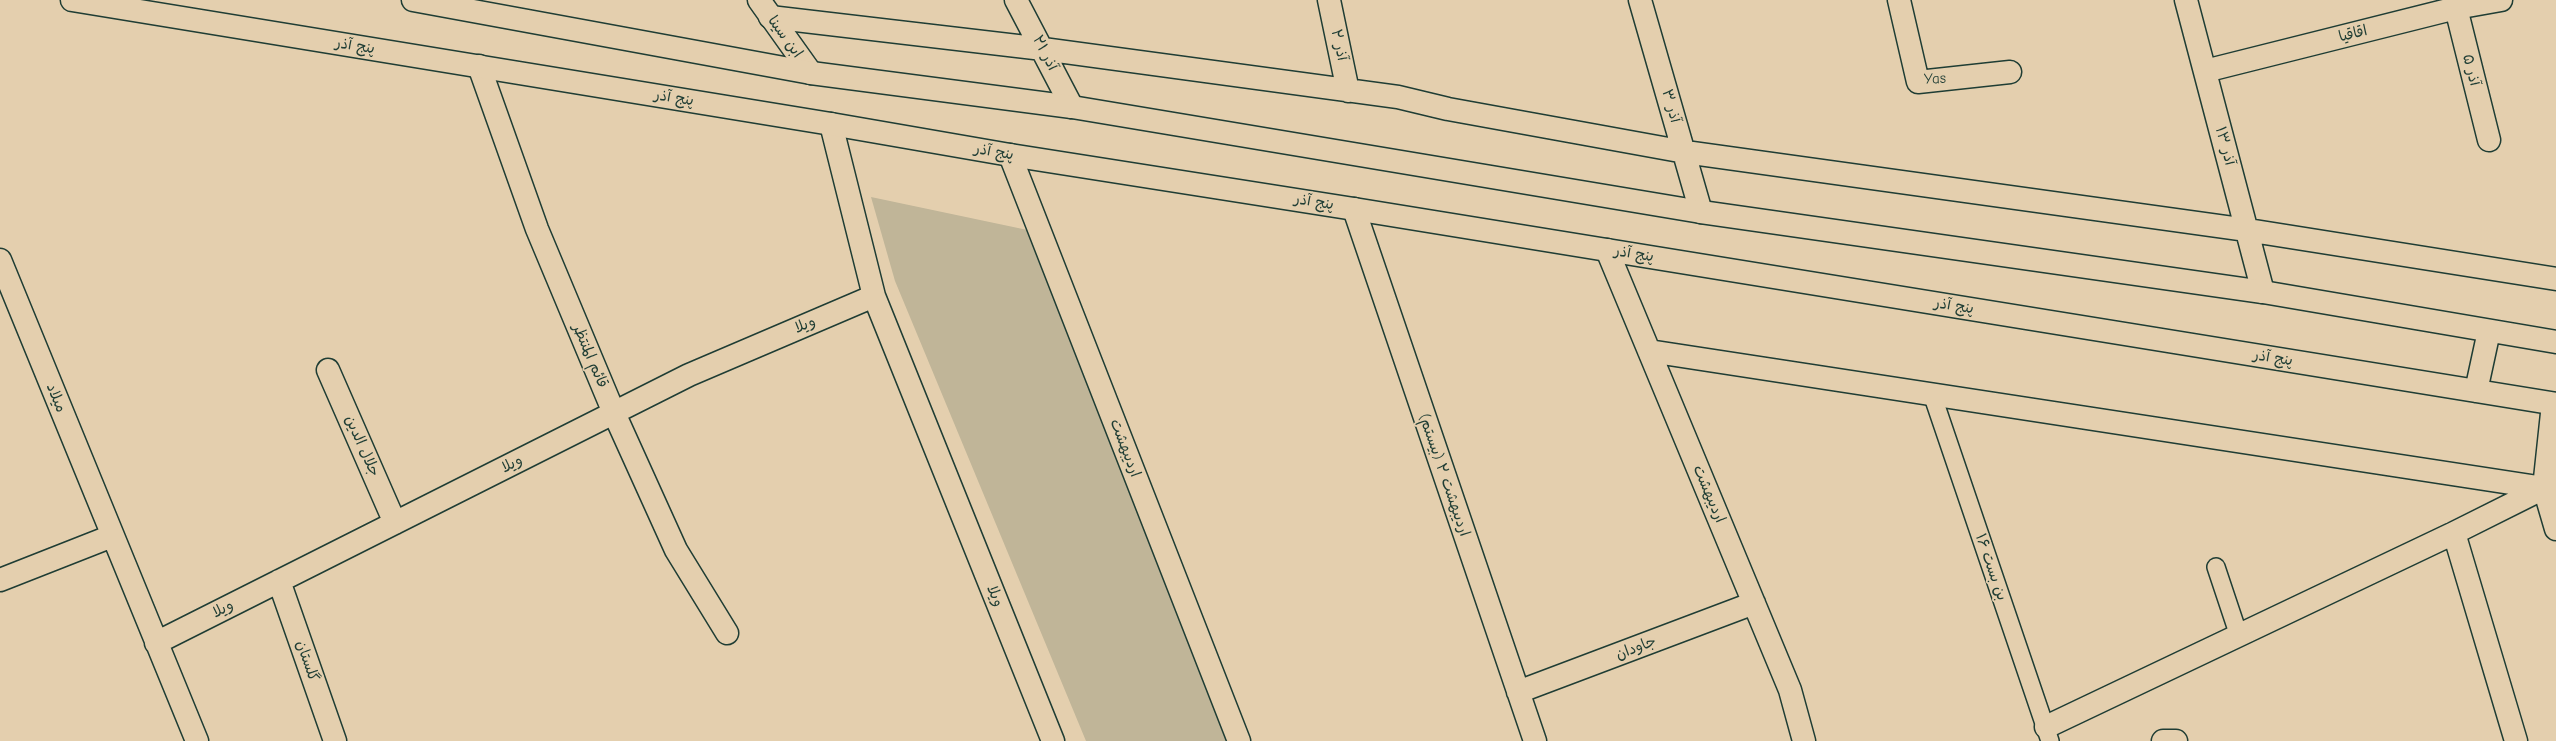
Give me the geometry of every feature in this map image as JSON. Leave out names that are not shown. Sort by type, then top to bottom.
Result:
[{"type":"street","name":"پنج آذر","points":[[72,0],[831,124],[1010,156],[1354,209],[2555,404]]},
{"type":"street","points":[[413,0],[811,73],[1072,107],[1702,212],[2263,292],[2556,342]]},
{"type":"street","name":"آذر ۲۱","points":[[1016,0],[1043,49],[1072,107]]},
{"type":"street","name":"آذر ۲","points":[[1329,0],[1348,91]]},
{"type":"street","name":"آذر ۳","points":[[1640,0],[1702,212]]},
{"type":"street","name":"Yas","points":[[1898,0],[1918,82],[2010,72]]},
{"type":"street","name":"۱۳ آذر","points":[[2186,0],[2263,292]]},
{"type":"street","name":"اقاقیا","points":[[2205,71],[2455,4],[2501,0]]},
{"type":"street","name":"آذر ۵","points":[[2455,4],[2489,140]]},
{"type":"street","points":[[764,9],[1043,49],[1398,97],[1448,109],[1684,152],[2247,230],[2556,279]]},
{"type":"street","name":"ابن سینا","points":[[764,9],[811,73]]},
{"type":"street","name":"قائم المنتظر","points":[[479,66],[537,229],[614,413],[676,550],[727,633]]},
{"type":"street","name":"ویلا","points":[[831,124],[874,296],[1053,741]]},
{"type":"street","name":"اردیبهشت","points":[[1010,156],[1239,741]]},
{"type":"street","name":"اردیبهشت ۲ (بیستم)","points":[[1354,209],[1535,741]]},
{"type":"street","name":"اردیبهشت","points":[[1607,250],[1790,690],[1804,741]]},
{"type":"street","name":"میلاد","points":[[0,260],[197,741]]},
{"type":"street","name":"ویلا","points":[[156,643],[689,375],[874,296]]},
{"type":"street","points":[[2476,391],[2489,331]]},
{"type":"street","points":[[1649,351],[2550,489]]},
{"type":"street","name":"جلال الدین","points":[[328,370],[396,523]]},
{"type":"street","points":[[2555,404],[2550,489],[2556,529]]},
{"type":"street","points":[[2048,734],[2239,636],[2454,533],[2550,489]]},
{"type":"street","points":[[2454,533],[2516,741]]},
{"type":"street","points":[[0,580],[112,536]]},
{"type":"street","name":"گلستان","points":[[279,581],[335,741]]},
{"type":"street","name":"جاودان","points":[[1518,692],[1754,603]]},
{"type":"street","points":[[2163,741],[2176,741]]},
{"type":"lane","name":"بن بست ۱۶","points":[[1932,394],[2048,734]]},
{"type":"lane","points":[[2216,567],[2239,636]]},
{"type":"shaded area","points":[[871,197],[1037,232],[1232,741],[1086,741],[895,281]]}]
